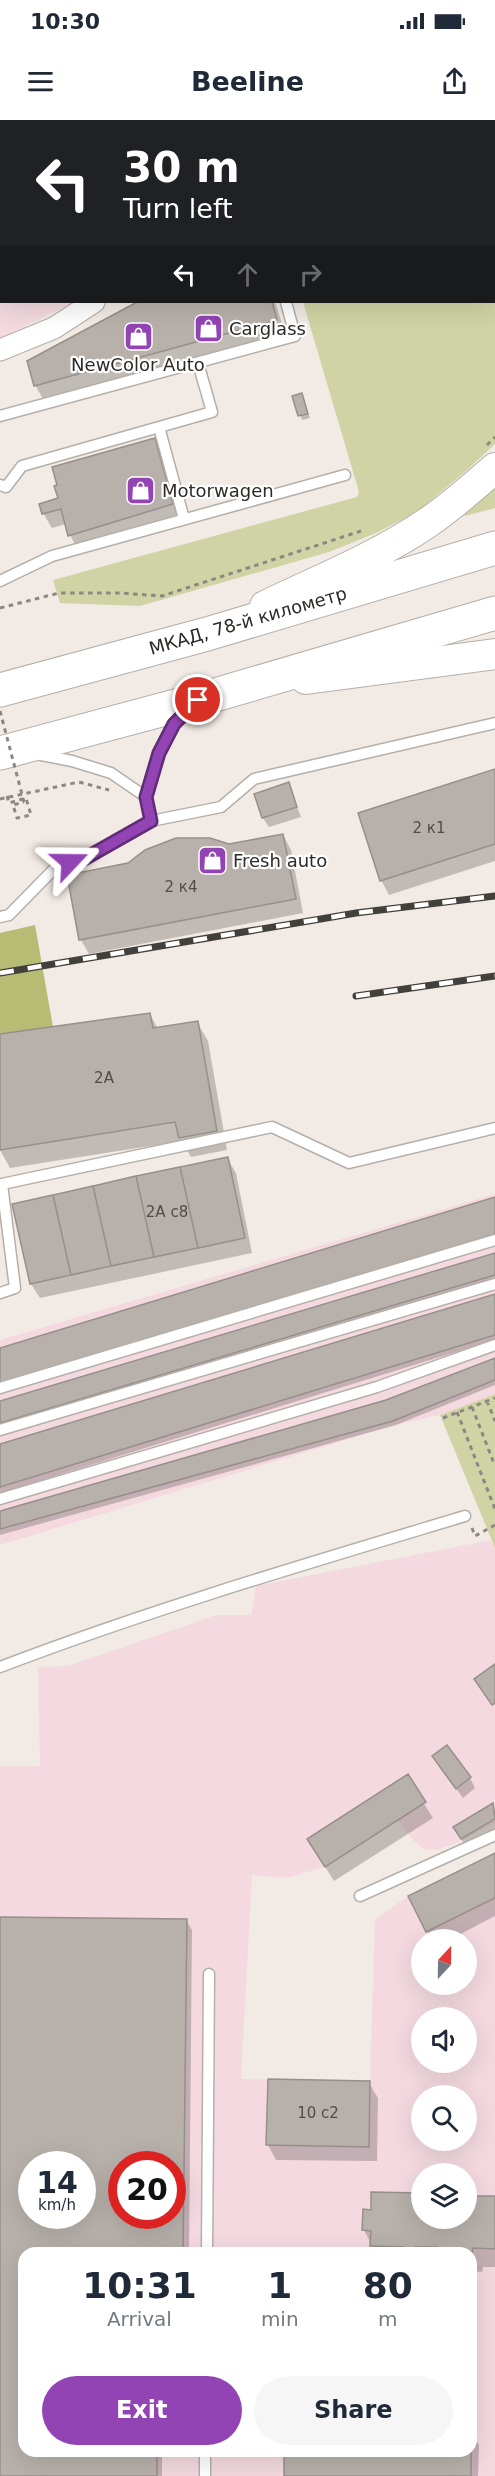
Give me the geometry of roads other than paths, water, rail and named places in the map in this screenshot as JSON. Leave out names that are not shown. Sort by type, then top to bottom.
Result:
[{"type":"highway","name":"МКАД, 78-й километр","points":[[0,690],[207,634],[495,548]]},
{"type":"highway","points":[[8,752],[198,700],[495,613]]},
{"type":"main road","points":[[207,634],[407,535],[458,501],[487,460]]},
{"type":"main road","points":[[238,688],[495,654]]},
{"type":"street","points":[[0,350],[54,328],[92,303]]},
{"type":"lane","points":[[0,416],[295,336],[286,303]]},
{"type":"lane","points":[[0,485],[6,487],[22,466],[212,412],[198,363]]},
{"type":"lane","points":[[159,427],[184,519]]},
{"type":"lane","points":[[0,581],[52,556],[345,475]]},
{"type":"lane","points":[[151,821],[146,797],[159,753],[174,724],[198,700]]},
{"type":"lane","points":[[0,917],[9,915],[56,867],[84,859],[151,821],[221,807],[255,779],[495,723]]},
{"type":"lane","points":[[8,752],[72,761],[111,773],[146,797]]},
{"type":"lane","points":[[0,1293],[15,1288],[2,1184],[272,1127],[349,1163],[495,1128]]},
{"type":"lane","points":[[0,1388],[495,1240]]},
{"type":"lane","points":[[0,1430],[495,1284]]},
{"type":"lane","points":[[0,1499],[377,1387],[495,1345]]},
{"type":"lane","points":[[0,1667],[76,1638],[285,1570],[465,1516]]},
{"type":"lane","points":[[360,1896],[495,1835]]},
{"type":"lane","points":[[207,2247],[209,1974]]},
{"type":"lane","points":[[205,2476],[206,2457]]},
{"type":"railway","points":[[0,973],[356,913],[495,896]]},
{"type":"railway","points":[[356,996],[495,976]]},
{"type":"place","name":"Carglass","points":[[208,329]]},
{"type":"place","name":"NewColor Auto","points":[[138,336]]},
{"type":"place","name":"Motorwagen","points":[[141,491]]},
{"type":"place","name":"Fresh auto","points":[[212,861]]}]
